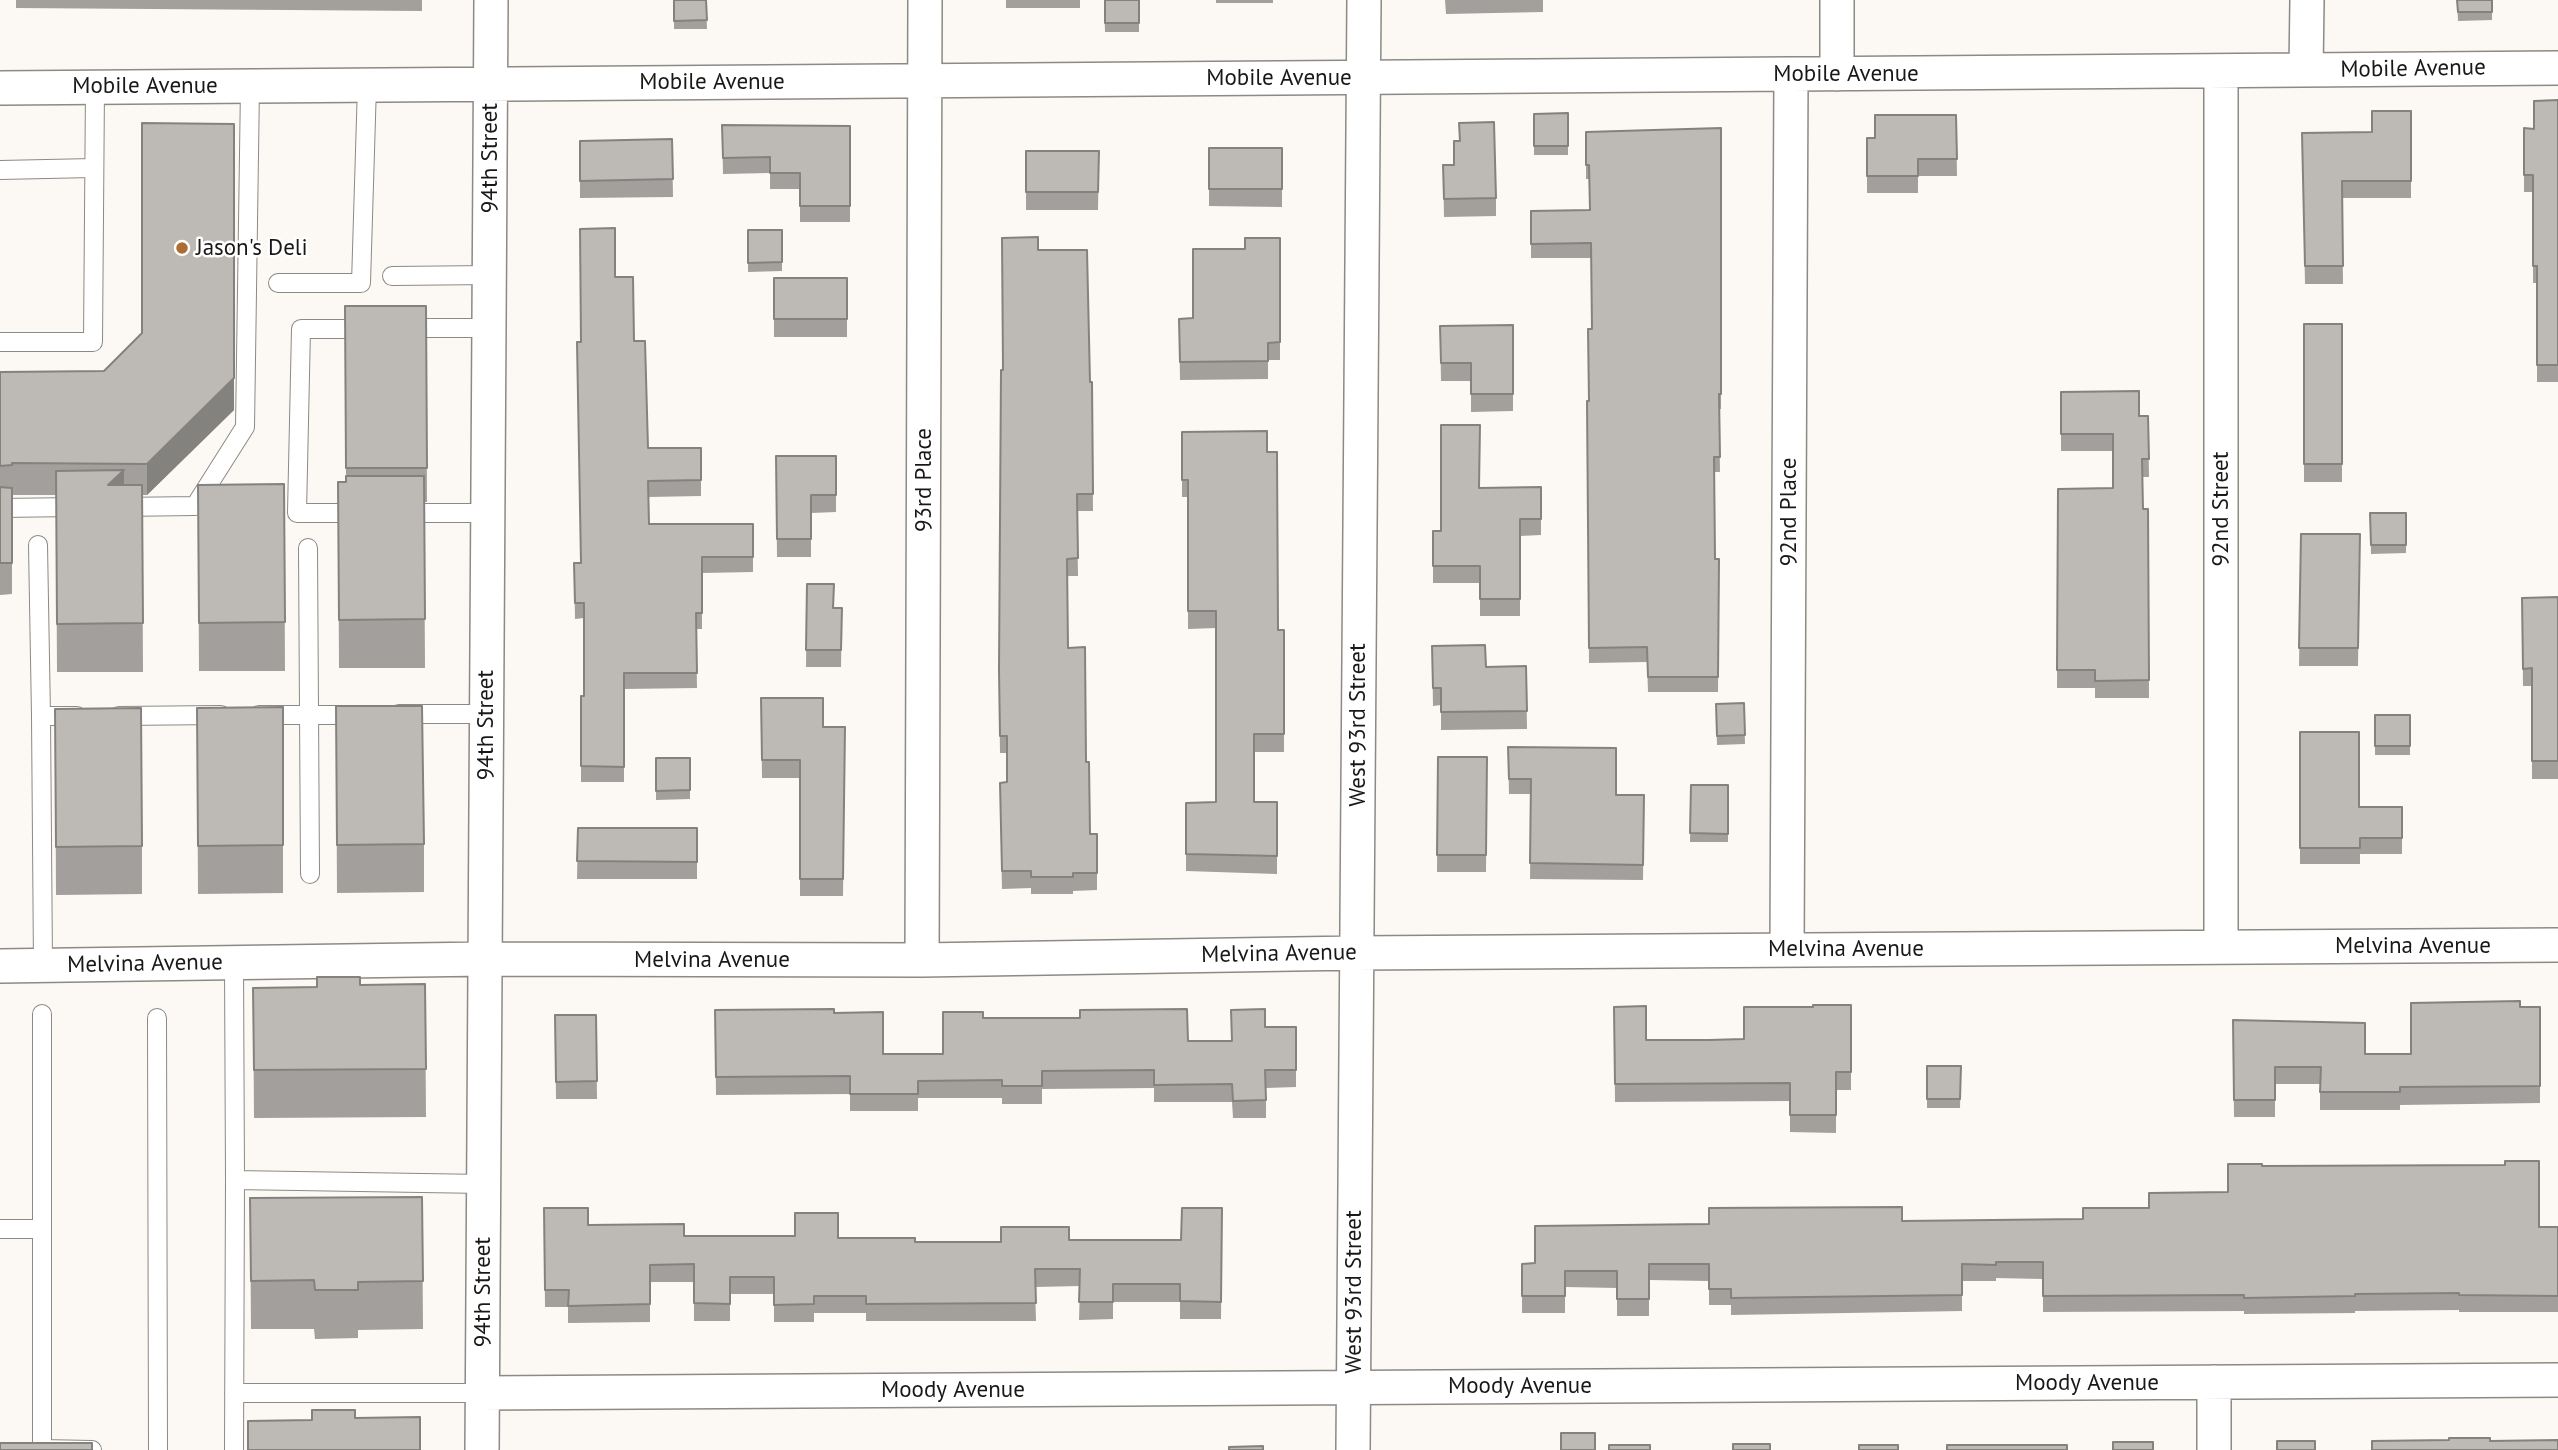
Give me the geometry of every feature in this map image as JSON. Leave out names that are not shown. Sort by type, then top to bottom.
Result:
[{"type":"street","name":"94th Street","points":[[482,1450],[491,0]]},
{"type":"street","name":"93rd Place","points":[[922,960],[925,0]]},
{"type":"street","name":"West 93rd Street","points":[[1353,1450],[1364,0]]},
{"type":"street","points":[[1837,0],[1837,74]]},
{"type":"street","points":[[2306,70],[2307,0]]},
{"type":"street","name":"Mobile Avenue","points":[[0,88],[2558,68]]},
{"type":"street","name":"92nd Street","points":[[2221,71],[2221,947]]},
{"type":"street","name":"92nd Place","points":[[1787,949],[1791,74]]},
{"type":"street","name":"Melvina Avenue","points":[[0,966],[485,960],[922,960],[1787,949],[2558,945]]},
{"type":"street","name":"Moody Avenue","points":[[482,1393],[2558,1380]]},
{"type":"street","points":[[2214,1382],[2214,1450]]},
{"type":"lane","points":[[278,283],[361,283],[367,85]]},
{"type":"lane","points":[[0,508],[194,506],[245,427],[250,86]]},
{"type":"lane","points":[[0,342],[93,342],[95,87]]},
{"type":"lane","points":[[0,170],[93,168]]},
{"type":"lane","points":[[392,276],[489,275]]},
{"type":"lane","points":[[488,513],[297,513],[301,329],[489,328]]},
{"type":"lane","points":[[38,545],[43,966]]},
{"type":"lane","points":[[308,548],[310,874]]},
{"type":"lane","points":[[41,716],[487,714]]},
{"type":"lane","points":[[234,963],[234,1450]]},
{"type":"lane","points":[[42,1014],[42,1449],[92,1450]]},
{"type":"lane","points":[[158,1018],[158,1450]]},
{"type":"lane","points":[[235,1180],[484,1184]]},
{"type":"lane","points":[[0,1228],[42,1229]]},
{"type":"lane","points":[[234,1393],[482,1393]]},
{"type":"building","points":[[674,0],[706,0],[707,20],[674,21]]},
{"type":"building","points":[[1105,0],[1139,0],[1139,23],[1105,23]]},
{"type":"building","points":[[2457,0],[2492,0],[2492,12],[2458,12]]},
{"type":"building","points":[[2558,100],[2558,365],[2537,365],[2533,175],[2524,175],[2524,128],[2534,129],[2534,101]]},
{"type":"building","points":[[2372,111],[2411,111],[2411,181],[2342,181],[2343,266],[2305,266],[2302,133],[2372,132]]},
{"type":"building","points":[[1568,113],[1568,146],[1534,146],[1534,114]]},
{"type":"building","points":[[1875,115],[1956,115],[1957,159],[1918,159],[1918,176],[1867,176],[1867,138],[1875,138]]},
{"type":"building","points":[[1494,122],[1496,198],[1444,199],[1443,165],[1454,165],[1454,141],[1460,141],[1459,123]]},
{"type":"building","points":[[142,123],[234,124],[234,378],[147,464],[12,463],[0,466],[0,372],[104,371],[142,333]]},
{"type":"building","points":[[722,125],[850,126],[850,206],[800,206],[800,173],[770,173],[770,157],[723,158]]},
{"type":"building","points":[[1721,128],[1720,457],[1714,457],[1715,559],[1719,559],[1718,677],[1648,677],[1647,647],[1589,648],[1587,401],[1588,329],[1592,329],[1591,243],[1531,244],[1531,211],[1590,210],[1586,132]]},
{"type":"building","points":[[672,139],[673,179],[580,181],[580,141]]},
{"type":"building","points":[[1209,148],[1282,148],[1282,189],[1209,189]]},
{"type":"building","points":[[1026,151],[1099,151],[1098,192],[1026,192]]},
{"type":"building","points":[[615,228],[615,277],[633,277],[634,341],[645,341],[648,448],[701,448],[701,480],[648,481],[649,524],[753,524],[753,557],[702,557],[702,613],[696,613],[697,673],[624,673],[624,767],[581,766],[584,603],[575,603],[574,563],[581,563],[577,342],[581,342],[580,229]]},
{"type":"building","points":[[748,230],[782,230],[782,262],[748,263]]},
{"type":"building","points":[[1038,237],[1038,250],[1087,250],[1093,494],[1077,494],[1078,558],[1067,559],[1068,648],[1085,647],[1086,762],[1089,762],[1090,834],[1097,834],[1097,873],[1073,873],[1073,877],[1031,877],[1031,871],[1002,871],[1000,783],[1007,782],[1007,736],[1000,736],[999,670],[1002,238]]},
{"type":"building","points":[[1245,238],[1280,238],[1280,342],[1268,343],[1268,361],[1180,362],[1179,319],[1193,318],[1193,249],[1245,249]]},
{"type":"building","points":[[774,278],[847,278],[847,319],[774,319]]},
{"type":"building","points":[[345,306],[426,306],[427,468],[346,468]]},
{"type":"building","points":[[2304,324],[2342,324],[2342,464],[2304,464]]},
{"type":"building","points":[[1513,325],[1513,394],[1471,394],[1471,363],[1441,363],[1440,326]]},
{"type":"building","points":[[2139,391],[2139,416],[2148,416],[2149,459],[2142,459],[2143,509],[2148,509],[2149,680],[2095,681],[2095,670],[2057,670],[2058,489],[2113,488],[2113,434],[2061,434],[2061,392]]},
{"type":"building","points":[[1441,425],[1480,425],[1479,488],[1541,487],[1541,519],[1520,519],[1520,599],[1480,599],[1480,566],[1433,566],[1433,531],[1441,531]]},
{"type":"building","points":[[1267,431],[1267,452],[1277,452],[1278,630],[1284,630],[1284,734],[1254,734],[1254,802],[1277,802],[1277,856],[1186,854],[1186,803],[1216,802],[1216,611],[1188,611],[1188,480],[1182,480],[1182,432]]},
{"type":"building","points":[[776,456],[836,456],[836,495],[811,495],[811,539],[777,539]]},
{"type":"building","points":[[124,470],[108,485],[142,485],[143,623],[57,624],[56,471]]},
{"type":"building","points":[[346,476],[424,476],[425,619],[339,620],[338,482],[346,482]]},
{"type":"building","points":[[284,484],[285,622],[199,623],[198,485]]},
{"type":"building","points":[[0,487],[12,488],[12,563],[0,563]]},
{"type":"building","points":[[2370,513],[2406,513],[2406,545],[2371,545]]},
{"type":"building","points":[[2301,534],[2360,534],[2358,648],[2299,648]]},
{"type":"building","points":[[807,584],[834,584],[833,608],[842,608],[841,650],[806,650]]},
{"type":"building","points":[[2558,597],[2558,761],[2532,761],[2532,668],[2523,669],[2522,598]]},
{"type":"building","points":[[1485,645],[1486,667],[1526,666],[1527,711],[1441,712],[1441,688],[1433,688],[1432,646]]},
{"type":"building","points":[[761,698],[823,698],[823,727],[845,727],[843,879],[800,879],[800,760],[762,760]]},
{"type":"building","points":[[1744,703],[1745,735],[1717,736],[1716,704]]},
{"type":"building","points":[[336,706],[422,706],[424,844],[337,845]]},
{"type":"building","points":[[283,707],[283,845],[198,846],[197,708]]},
{"type":"building","points":[[141,708],[142,846],[56,847],[55,709]]},
{"type":"building","points":[[2375,715],[2410,715],[2410,746],[2375,746]]},
{"type":"building","points":[[2300,732],[2359,732],[2359,807],[2402,807],[2402,838],[2360,838],[2360,848],[2300,848]]},
{"type":"building","points":[[1508,747],[1616,748],[1616,795],[1644,795],[1643,865],[1530,863],[1531,779],[1509,779]]},
{"type":"building","points":[[1438,757],[1487,757],[1486,855],[1437,855]]},
{"type":"building","points":[[656,758],[690,758],[690,790],[656,791]]},
{"type":"building","points":[[1691,785],[1728,785],[1728,834],[1690,833]]},
{"type":"building","points":[[578,828],[697,828],[697,862],[577,861]]},
{"type":"building","points":[[317,977],[360,977],[360,985],[425,984],[426,1069],[254,1070],[253,988],[317,987]]},
{"type":"building","points":[[2520,1001],[2520,1007],[2540,1007],[2540,1086],[2400,1087],[2400,1092],[2320,1092],[2321,1067],[2275,1067],[2275,1100],[2234,1100],[2233,1020],[2365,1023],[2365,1054],[2411,1054],[2411,1003]]},
{"type":"building","points":[[1851,1005],[1851,1072],[1836,1072],[1836,1115],[1790,1115],[1790,1083],[1615,1084],[1614,1007],[1646,1006],[1646,1040],[1709,1040],[1744,1039],[1744,1007]]},
{"type":"building","points":[[834,1009],[834,1013],[883,1012],[883,1054],[943,1054],[943,1012],[983,1012],[983,1018],[1080,1018],[1080,1010],[1187,1009],[1188,1041],[1232,1041],[1231,1010],[1265,1009],[1265,1027],[1296,1027],[1296,1070],[1265,1070],[1266,1100],[1233,1101],[1232,1084],[1154,1085],[1154,1070],[1042,1071],[1042,1086],[1002,1086],[1002,1080],[918,1081],[918,1094],[850,1094],[850,1076],[716,1077],[715,1010]]},
{"type":"building","points":[[555,1015],[596,1015],[597,1081],[556,1082]]},
{"type":"building","points":[[1927,1066],[1961,1066],[1960,1099],[1927,1099]]},
{"type":"building","points":[[2505,1161],[2539,1161],[2539,1227],[2558,1227],[2558,1296],[2459,1293],[2244,1298],[2244,1295],[2043,1296],[2043,1262],[1996,1262],[1996,1265],[1962,1264],[1962,1295],[1731,1298],[1731,1289],[1709,1289],[1709,1264],[1649,1264],[1649,1299],[1617,1299],[1617,1271],[1565,1271],[1565,1296],[1522,1296],[1522,1264],[1535,1263],[1535,1226],[1709,1224],[1709,1208],[1902,1207],[1902,1221],[2083,1219],[2083,1208],[2149,1208],[2149,1193],[2228,1192],[2228,1164],[2505,1165]]},
{"type":"building","points":[[422,1197],[423,1281],[358,1282],[358,1290],[315,1290],[314,1280],[251,1281],[250,1198]]},
{"type":"building","points":[[544,1208],[588,1208],[588,1225],[684,1224],[684,1236],[795,1236],[795,1213],[838,1213],[838,1238],[915,1238],[915,1242],[1001,1242],[1001,1227],[1069,1227],[1069,1240],[1181,1240],[1182,1208],[1222,1208],[1221,1302],[1180,1301],[1180,1284],[1113,1284],[1113,1302],[1079,1302],[1080,1269],[1035,1269],[1036,1303],[866,1304],[866,1296],[814,1296],[814,1304],[774,1305],[774,1277],[730,1277],[730,1304],[694,1303],[694,1264],[650,1265],[650,1304],[568,1306],[569,1290],[545,1290]]},
{"type":"building","points":[[312,1410],[355,1410],[355,1418],[420,1417],[420,1450],[248,1450],[248,1421],[312,1420]]},
{"type":"building","points":[[1561,1433],[1595,1433],[1595,1450],[1561,1450]]},
{"type":"building","points":[[2490,1438],[2490,1441],[2558,1440],[2558,1450],[2372,1450],[2372,1441]]},
{"type":"building","points":[[2277,1441],[2315,1441],[2315,1450],[2277,1450]]},
{"type":"building","points":[[2113,1442],[2153,1442],[2153,1450],[2113,1450]]},
{"type":"building","points":[[0,1443],[92,1443],[92,1450],[0,1450]]},
{"type":"building","points":[[1733,1444],[1770,1444],[1770,1450],[1733,1450]]},
{"type":"building","points":[[1609,1445],[1650,1445],[1650,1450],[1609,1450]]},
{"type":"building","points":[[1859,1445],[1898,1445],[1898,1450],[1859,1450]]},
{"type":"building","points":[[1947,1445],[2067,1445],[2067,1450],[1947,1450]]},
{"type":"building","points":[[1263,1446],[1263,1450],[1229,1450],[1229,1447]]},
{"type":"place","name":"Jason's Deli","points":[[182,248]]}]
